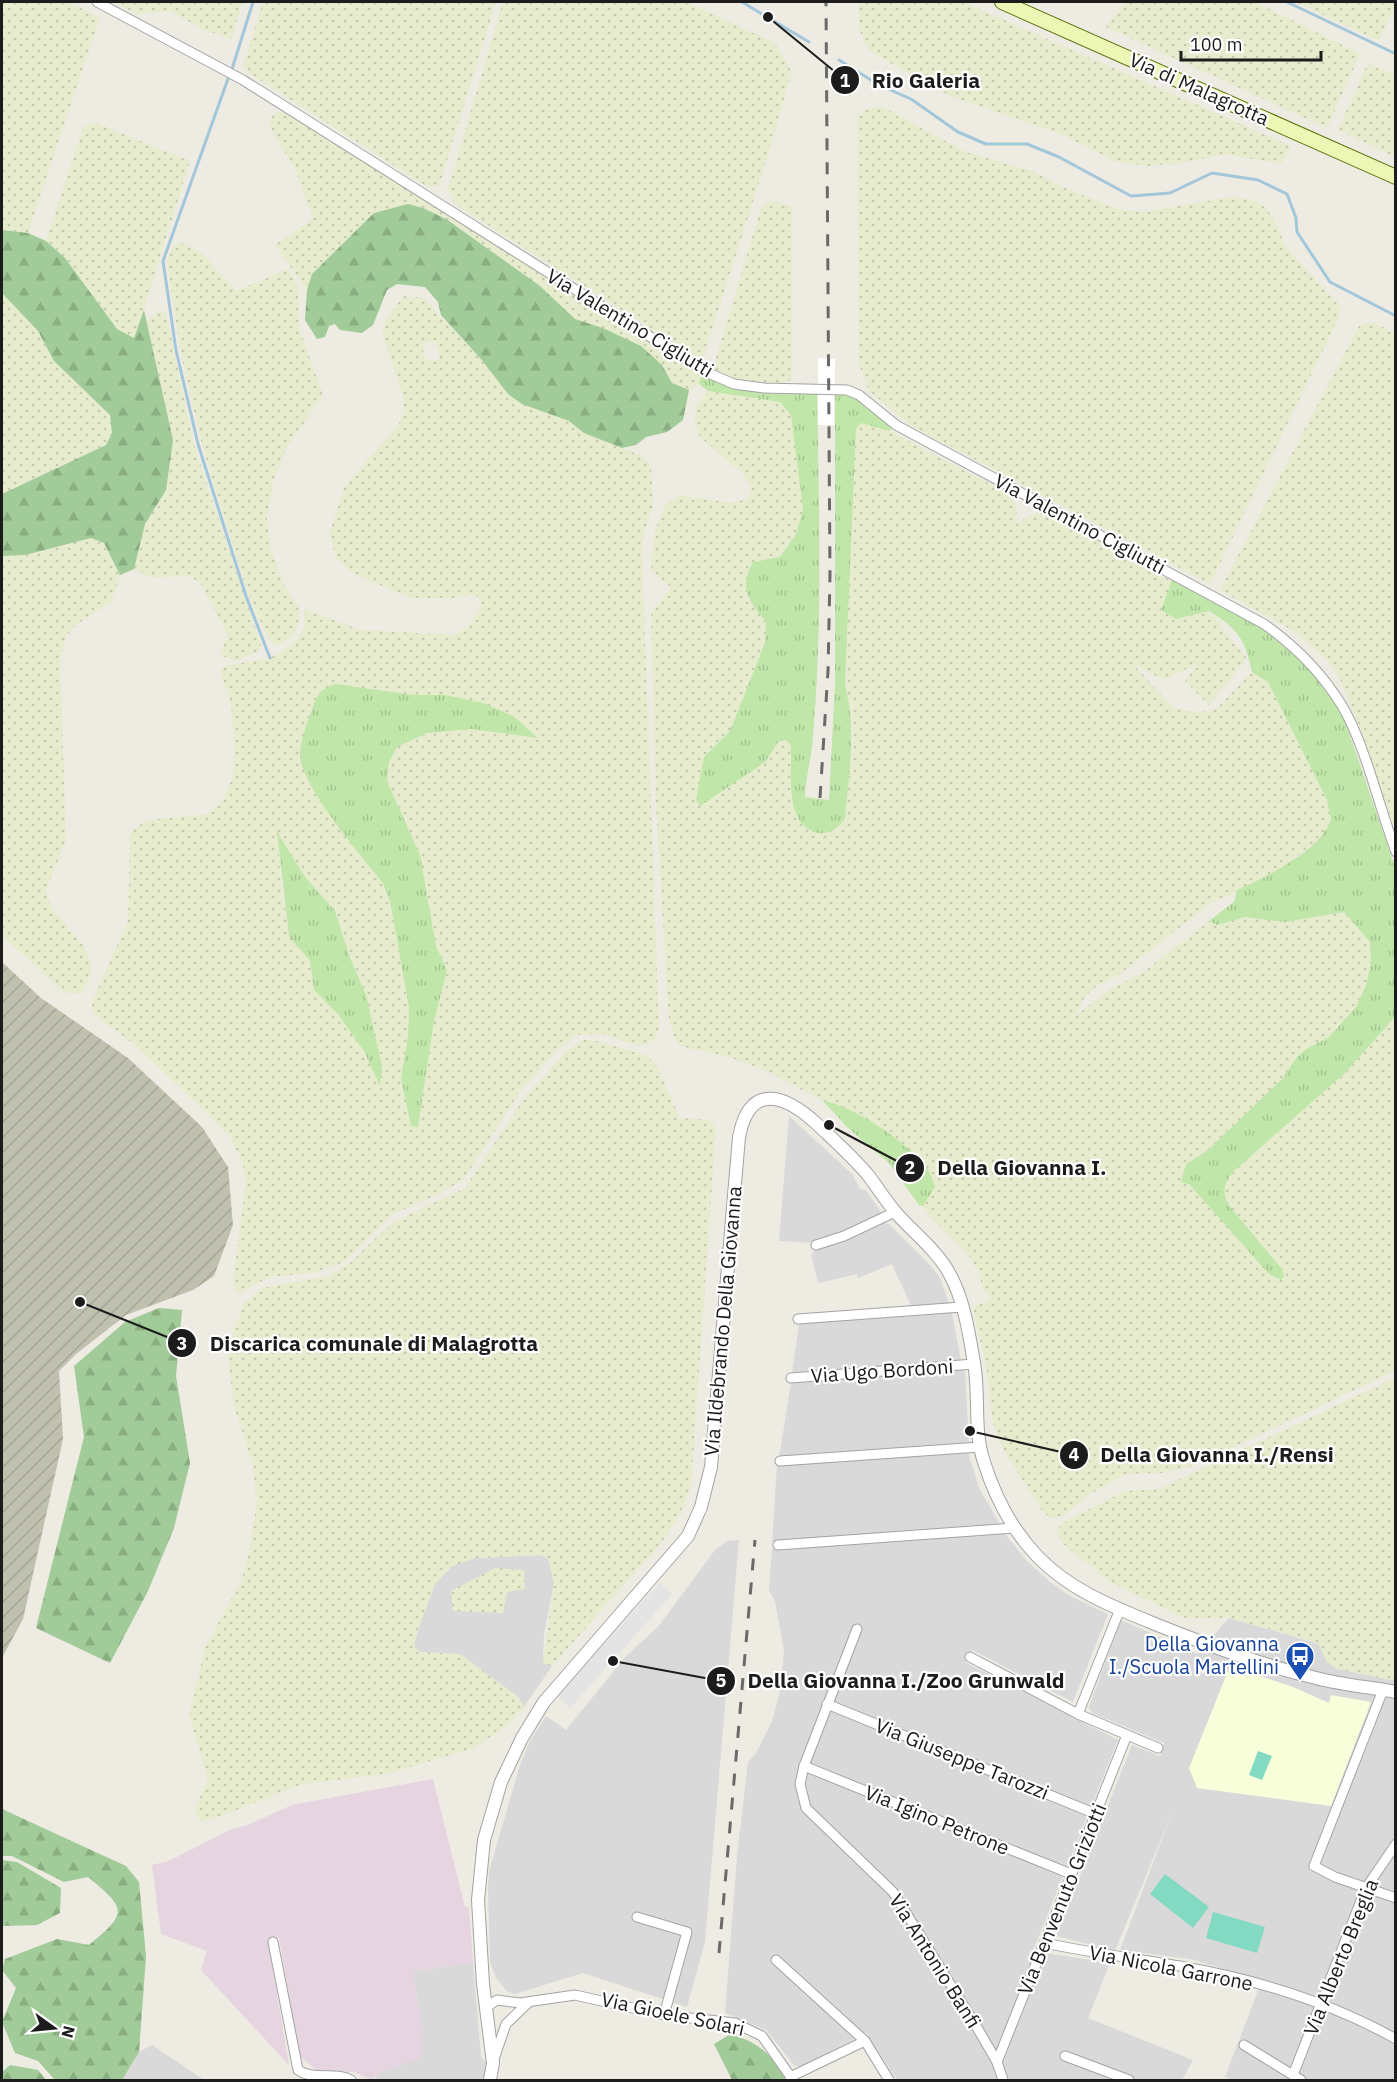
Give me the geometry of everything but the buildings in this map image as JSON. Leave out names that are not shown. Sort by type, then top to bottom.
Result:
[{"type":"main road","name":"Via di Malagrotta","points":[[1002,2],[1395,177]]},
{"type":"street","name":"Via Valentino Cigliutti","points":[[97,2],[237,76],[706,372],[734,384],[764,388],[835,389],[859,395],[897,424],[1264,624],[1287,640],[1306,659],[1341,704],[1371,779],[1395,852]]},
{"type":"street","name":"Via Ildebrando Della Giovanna","points":[[486,2014],[478,1900],[481,1857],[494,1801],[513,1755],[544,1702],[684,1542],[704,1498],[713,1443],[738,1141],[746,1115],[756,1105],[768,1100],[778,1099],[791,1103],[852,1158],[895,1212],[942,1262],[956,1288],[962,1307],[974,1364],[980,1447],[995,1492],[1014,1528],[1039,1558],[1067,1582],[1120,1609],[1215,1648],[1316,1678],[1389,1691]]},
{"type":"street","points":[[816,1245],[844,1236],[895,1212]]},
{"type":"street","points":[[798,1319],[962,1307]]},
{"type":"street","name":"Via Ugo Bordoni","points":[[791,1378],[974,1364]]},
{"type":"street","points":[[780,1461],[980,1447]]},
{"type":"street","points":[[778,1545],[1014,1528]]},
{"type":"street","points":[[1078,1714],[1120,1609]]},
{"type":"street","name":"Via Antonio Banfi","points":[[857,1629],[804,1766],[800,1784],[806,1808],[893,1892],[997,2062],[1003,2080]]},
{"type":"street","points":[[970,1657],[1078,1714],[1158,1748]]},
{"type":"street","points":[[1389,1691],[1314,1866],[1325,1873],[1395,1898]]},
{"type":"street","name":"Via Giuseppe Tarozzi","points":[[827,1704],[1096,1814]]},
{"type":"street","name":"Via Benvenuto Griziotti","points":[[997,2062],[1127,1735]]},
{"type":"street","name":"Via Igino Petrone","points":[[804,1766],[1071,1874]]},
{"type":"street","name":"Via Alberto Breglia","points":[[1297,2078],[1321,2004],[1366,1888],[1395,1844]]},
{"type":"street","points":[[637,1917],[687,1932],[664,2014]]},
{"type":"street","points":[[273,1942],[298,2070],[311,2076],[351,2080]]},
{"type":"street","name":"Via Nicola Garrone","points":[[1045,1943],[1100,1955],[1180,1966],[1236,1978],[1321,2004],[1365,2022],[1395,2039]]},
{"type":"street","points":[[776,1960],[864,2041],[889,2080]]},
{"type":"street","points":[[483,1984],[501,2000],[486,2014]]},
{"type":"street","name":"Via Gioele Solari","points":[[501,2000],[529,2002],[559,1996],[584,1995],[664,2014],[720,2021],[750,2029],[767,2041],[791,2079]]},
{"type":"street","points":[[490,2080],[493,2062],[506,2024],[529,2002]]},
{"type":"street","points":[[486,2014],[506,2024]]},
{"type":"street","points":[[486,2014],[493,2062]]},
{"type":"street","points":[[791,2079],[864,2041]]},
{"type":"street","points":[[1244,2045],[1297,2078]]},
{"type":"street","points":[[1065,2056],[1129,2080]]},
{"type":"shaded area","points":[[2,2],[69,2],[100,18],[28,233],[2,230]]},
{"type":"shaded area","points":[[115,2],[243,2],[231,39],[202,29],[171,11],[136,14]]},
{"type":"shaded area","points":[[263,2],[496,2],[439,186],[428,187],[255,77],[243,67]]},
{"type":"shaded area","points":[[503,2],[686,2],[775,43],[791,71],[777,126],[702,361],[455,204],[448,189]]},
{"type":"shaded area","points":[[859,2],[963,2],[1291,146],[1281,164],[1225,154],[1177,164],[1145,166],[1115,161],[1063,135],[952,97],[869,51],[859,29]]},
{"type":"shaded area","points":[[1125,2],[1255,2],[1360,54],[1327,128],[1106,27]]},
{"type":"shaded area","points":[[1295,2],[1396,2],[1379,41]]},
{"type":"shaded area","points":[[1368,63],[1395,75],[1395,157],[1338,130]]},
{"type":"shaded area","points":[[883,107],[966,152],[1035,172],[1065,188],[1121,210],[1145,212],[1235,196],[1254,201],[1265,207],[1273,218],[1287,249],[1340,306],[1340,315],[1210,584],[910,425],[869,391],[859,364],[858,117],[868,108]]},
{"type":"shaded area","points":[[279,112],[290,113],[701,376],[699,384],[689,390],[672,383],[662,365],[603,328],[575,319],[540,286],[423,208],[408,204],[374,213],[312,274],[307,290],[275,245],[313,219],[295,169],[269,126],[272,115]]},
{"type":"shaded area","points":[[94,122],[190,161],[135,338],[117,329],[65,258],[46,241],[83,127]]},
{"type":"shaded area","points":[[772,201],[792,206],[792,380],[777,384],[735,378],[713,368],[761,208]]},
{"type":"shaded area","points":[[180,242],[203,254],[236,291],[288,269],[298,288],[299,328],[323,395],[286,449],[273,482],[267,518],[270,546],[283,583],[299,608],[299,623],[294,635],[277,646],[269,640],[248,594],[202,445],[180,350],[167,261],[173,247]]},
{"type":"shaded area","points":[[2,293],[38,331],[54,361],[110,415],[112,433],[106,445],[2,494]]},
{"type":"shaded area","points":[[403,296],[423,298],[481,359],[508,394],[542,412],[569,421],[584,433],[642,456],[651,467],[653,506],[644,532],[642,554],[659,1029],[654,1040],[639,1046],[602,1034],[577,1035],[555,1052],[521,1090],[464,1179],[439,1194],[393,1214],[342,1263],[312,1273],[269,1277],[240,1293],[234,1291],[233,1281],[246,1180],[242,1161],[230,1137],[135,1045],[91,1012],[93,1000],[128,921],[130,836],[135,828],[148,820],[208,814],[222,802],[232,779],[235,753],[231,704],[220,672],[224,666],[270,658],[281,652],[297,639],[305,626],[304,609],[360,630],[456,635],[470,624],[482,604],[478,597],[472,595],[451,598],[411,598],[352,573],[335,556],[330,532],[345,486],[399,424],[404,412],[403,396],[382,332],[386,320]],"holes":[[[435,342],[439,353],[438,360],[429,361],[423,355],[424,344]],[[336,684],[413,695],[445,695],[536,738],[472,729],[427,733],[397,747],[389,762],[387,781],[420,855],[436,946],[447,970],[434,1021],[418,1126],[401,1078],[408,1036],[409,1007],[390,901],[383,883]],[[278,834],[305,877],[335,911],[350,958],[366,995],[382,1066],[380,1085],[364,1051],[337,1013],[314,990],[310,961],[289,936],[280,874]]]},
{"type":"shaded area","points":[[157,311],[166,312],[194,445],[261,645],[259,651],[237,661],[219,655],[228,635],[200,582],[188,576],[152,578],[134,569],[145,524],[166,490],[173,440],[147,322]]},
{"type":"shaded area","points":[[1372,322],[1396,333],[1395,830],[1365,740],[1340,679],[1328,660],[1295,632],[1220,590],[1359,326]]},
{"type":"shaded area","points":[[708,391],[780,402],[787,407],[791,415],[803,510],[796,534],[779,557],[753,562],[746,597],[766,622],[765,643],[730,731],[704,757],[765,762],[779,741],[786,740],[791,746],[795,813],[845,818],[853,735],[851,705],[845,684],[854,456],[856,429],[861,422],[890,431],[1009,494],[1016,504],[1017,523],[1043,509],[1172,581],[1161,610],[1176,619],[1208,611],[1220,621],[1224,631],[1247,658],[1209,705],[1185,681],[1198,663],[1167,678],[1158,677],[1132,663],[1173,707],[1196,713],[1216,709],[1252,672],[1268,681],[1327,800],[1331,819],[1329,826],[1321,837],[1275,874],[1210,904],[1117,976],[1098,985],[1086,995],[1074,1017],[1110,989],[1142,973],[1209,921],[1217,925],[1245,917],[1285,922],[1344,912],[1357,925],[1370,942],[1371,963],[1366,985],[1356,1007],[1329,1037],[1306,1049],[1297,1057],[1282,1079],[1208,1150],[1186,1164],[1182,1182],[1189,1184],[1281,1268],[1227,1203],[1223,1193],[1226,1182],[1234,1171],[1346,1072],[1395,1017],[1395,1371],[1193,1466],[1162,1473],[1126,1474],[1090,1494],[1062,1517],[1051,1518],[1043,1512],[1005,1453],[993,1424],[986,1366],[973,1308],[991,1298],[983,1291],[979,1272],[966,1252],[931,1218],[923,1206],[935,1187],[930,1172],[922,1161],[855,1112],[823,1101],[767,1071],[726,1056],[691,1049],[680,1045],[675,1039],[669,1020],[656,804],[651,613],[671,587],[651,570],[654,533],[665,505],[678,495],[732,503],[747,499],[750,494],[750,485],[742,473],[700,437],[695,423],[696,406]]},
{"type":"shaded area","points":[[91,538],[103,543],[120,575],[111,602],[77,624],[67,635],[60,659],[66,840],[46,890],[52,909],[84,946],[91,963],[91,975],[83,991],[77,994],[63,991],[2,936],[2,556],[25,555]]},
{"type":"shaded area","points":[[2,962],[41,998],[128,1058],[202,1127],[228,1167],[233,1225],[214,1276],[193,1290],[126,1315],[76,1354],[59,1371],[63,1439],[23,1619],[2,1658]]},
{"type":"shaded area","points":[[582,1040],[593,1040],[646,1055],[656,1064],[680,1118],[709,1120],[716,1128],[691,1486],[679,1516],[662,1542],[552,1666],[543,1663],[554,1583],[548,1559],[541,1555],[475,1558],[452,1566],[435,1584],[418,1629],[414,1647],[421,1652],[460,1654],[518,1697],[524,1707],[508,1725],[474,1748],[386,1774],[302,1784],[208,1821],[199,1820],[195,1808],[208,1780],[189,1716],[205,1647],[241,1582],[250,1548],[257,1501],[252,1463],[234,1406],[227,1350],[244,1303],[262,1288],[329,1276],[350,1263],[393,1222],[465,1188],[525,1097],[567,1051]]},
{"type":"shaded area","points":[[789,1116],[852,1174],[860,1189],[866,1190],[881,1212],[880,1216],[814,1243],[779,1241]]},
{"type":"shaded area","points":[[884,1223],[889,1224],[932,1267],[940,1278],[949,1303],[912,1308],[892,1264],[858,1278],[857,1274],[818,1283],[811,1255],[814,1251],[853,1238]]},
{"type":"shaded area","points":[[952,1313],[961,1361],[792,1374],[799,1323]]},
{"type":"shaded area","points":[[965,1371],[969,1444],[779,1458],[791,1383]]},
{"type":"shaded area","points":[[1395,1378],[1396,1678],[1390,1680],[1337,1669],[1327,1662],[1318,1643],[1229,1618],[1185,1618],[1112,1583],[1062,1543],[1056,1531],[1064,1522],[1125,1491],[1159,1489]]},
{"type":"shaded area","points":[[968,1453],[980,1490],[1001,1526],[772,1542],[777,1465]]},
{"type":"shaded area","points":[[1004,1532],[1025,1559],[1050,1582],[1070,1596],[1108,1614],[1073,1702],[972,1650],[965,1662],[1118,1740],[1033,1951],[1110,1963],[1088,2018],[1193,2060],[1182,2080],[897,2080],[866,2033],[800,2067],[794,2065],[766,2030],[725,2013],[737,1856],[748,1762],[756,1753],[772,1721],[780,1691],[784,1651],[775,1601],[769,1590],[772,1549]]},
{"type":"shaded area","points":[[739,1540],[705,1942],[687,2007],[583,1973],[515,1994],[508,1992],[496,1978],[490,1962],[489,1871],[520,1765],[529,1743],[546,1716],[566,1730],[627,1655],[658,1627],[715,1550],[727,1541]]},
{"type":"shaded area","points":[[541,1555],[549,1559],[554,1583],[544,1634],[543,1662],[552,1666],[524,1707],[518,1697],[460,1654],[421,1652],[414,1647],[418,1629],[435,1584],[452,1566],[475,1558]]},
{"type":"shaded area","points":[[495,1568],[524,1570],[525,1589],[507,1592],[503,1613],[453,1611],[451,1591]]},
{"type":"shaded area","points":[[660,1583],[672,1594],[570,1708],[557,1696]]},
{"type":"shaded area","points":[[1229,1618],[1319,1644],[1327,1662],[1390,1680],[1395,1678],[1395,2080],[1231,2080],[1225,2077],[1262,1980],[1190,1959],[1120,1950],[1173,1810],[1115,1951],[1056,1936],[1132,1745],[1160,1756],[1164,1743],[1092,1713],[1089,1707],[1121,1620],[1197,1654]]},
{"type":"shaded area","points":[[1230,1666],[1293,1687],[1329,1703],[1331,1695],[1371,1702],[1331,1806],[1197,1788],[1189,1768]]},
{"type":"shaded area","points":[[433,1779],[465,1907],[469,1907],[473,1963],[413,1971],[422,2032],[421,2058],[379,2073],[372,2080],[354,2072],[316,2070],[299,2055],[279,1938],[268,1942],[289,2065],[201,1970],[207,1951],[161,1934],[152,1865],[169,1861],[232,1829],[248,1825],[292,1805]]},
{"type":"shaded area","points":[[473,1963],[481,2057],[486,2062],[483,2080],[374,2080],[422,2032],[413,1971]]},
{"type":"shaded area","points":[[152,2045],[204,2080],[122,2080],[139,2052]]},
{"type":"green space","points":[[408,204],[446,219],[540,286],[575,319],[603,328],[641,346],[662,365],[672,383],[689,390],[683,420],[667,432],[646,437],[636,445],[622,448],[584,433],[569,421],[522,404],[508,394],[481,359],[441,315],[438,302],[425,287],[397,284],[387,290],[373,325],[362,333],[340,330],[335,324],[329,326],[325,337],[317,339],[305,320],[307,290],[312,274],[374,213]]},
{"type":"green space","points":[[2,230],[28,233],[46,241],[65,258],[117,329],[134,338],[144,310],[173,440],[166,490],[145,524],[134,569],[120,575],[104,543],[91,538],[25,555],[2,556],[2,494],[106,445],[112,433],[110,415],[54,361],[38,331],[2,293]]},
{"type":"green space","points":[[701,376],[729,386],[773,394],[817,391],[818,658],[812,747],[805,797],[829,800],[835,685],[835,394],[859,401],[891,428],[890,431],[861,423],[856,429],[845,684],[851,718],[850,768],[845,818],[830,832],[818,833],[807,828],[800,820],[792,797],[791,746],[786,740],[779,741],[765,762],[700,806],[696,800],[704,757],[730,731],[765,643],[766,622],[750,601],[746,587],[749,571],[753,562],[780,557],[796,534],[803,510],[791,415],[780,402],[708,391],[699,384]]},
{"type":"green space","points":[[1173,577],[1260,627],[1303,662],[1342,712],[1395,867],[1395,1017],[1346,1072],[1234,1171],[1225,1186],[1227,1203],[1281,1268],[1284,1276],[1281,1280],[1269,1274],[1189,1184],[1181,1182],[1186,1164],[1208,1150],[1282,1079],[1297,1057],[1306,1049],[1329,1037],[1356,1007],[1366,985],[1371,963],[1370,942],[1344,912],[1285,922],[1245,917],[1217,925],[1209,921],[1234,902],[1237,890],[1277,870],[1317,841],[1331,819],[1327,800],[1268,682],[1252,672],[1239,636],[1227,623],[1209,611],[1176,619],[1161,610]]},
{"type":"green space","points":[[336,684],[413,695],[445,695],[483,703],[513,716],[538,738],[472,729],[427,733],[397,747],[389,762],[387,781],[420,855],[436,946],[447,970],[434,1021],[418,1127],[411,1126],[401,1078],[408,1036],[409,1007],[390,901],[383,883],[333,820],[302,767],[301,743],[315,703],[322,691]]},
{"type":"green space","points":[[277,832],[305,877],[335,911],[350,958],[366,995],[382,1066],[380,1086],[364,1051],[337,1013],[314,990],[310,961],[289,936]]},
{"type":"green space","points":[[823,1101],[862,1116],[903,1144],[927,1167],[935,1187],[923,1206],[919,1205],[889,1163],[849,1129]]},
{"type":"green space","points":[[159,1308],[182,1310],[176,1376],[190,1463],[174,1528],[148,1591],[110,1663],[36,1628],[84,1437],[74,1366],[125,1322]]},
{"type":"green space","points":[[1258,1751],[1272,1756],[1262,1780],[1249,1775]]},
{"type":"green space","points":[[2,1809],[126,1866],[139,1882],[146,1956],[139,2052],[122,2080],[55,2080],[38,2061],[15,2053],[2,2022],[16,1988],[2,1970],[5,1959],[57,1939],[89,1945],[111,1925],[118,1911],[110,1897],[88,1877],[64,1882],[12,1856],[2,1856]]},
{"type":"green space","points":[[2,1860],[17,1862],[61,1888],[60,1913],[37,1925],[2,1926]]},
{"type":"green space","points":[[1165,1874],[1209,1907],[1193,1928],[1150,1894]]},
{"type":"green space","points":[[1213,1912],[1265,1927],[1257,1953],[1206,1938]]},
{"type":"green space","points":[[729,2035],[747,2040],[763,2050],[777,2064],[787,2080],[732,2080],[714,2044]]},
{"type":"green space","points":[[10,2065],[38,2070],[46,2080],[2,2080],[2,2072]]},
{"type":"pier","points":[[818,358],[835,359],[834,425],[818,425]]},
{"type":"waterway","points":[[232,69],[253,2]]},
{"type":"waterway","points":[[742,2],[809,42]]},
{"type":"waterway","points":[[1287,2],[1396,54]]},
{"type":"waterway","points":[[839,60],[879,85],[911,99],[958,132],[986,144],[1027,144],[1059,157],[1131,196],[1170,193],[1212,173],[1258,180],[1287,194],[1296,218],[1297,232],[1330,282],[1396,316]]},
{"type":"waterway","points":[[229,76],[163,261],[176,350],[198,444],[246,596],[270,658]]},
{"type":"railway","points":[[820,798],[828,671],[830,575],[826,2]]},
{"type":"railway","points":[[719,1953],[755,1540]]},
{"type":"place","name":"Rio Galeria","points":[[768,17]]},
{"type":"place","name":"Della Giovanna I.","points":[[829,1125]]},
{"type":"place","name":"Discarica comunale di Malagrotta","points":[[80,1302]]},
{"type":"place","name":"Della Giovanna I./Rensi","points":[[970,1431]]},
{"type":"place","name":"Della Giovanna I./Zoo Grunwald","points":[[613,1661]]},
{"type":"place","name":"Della Giovanna I./Scuola Martellini","points":[[1300,1682]]}]
